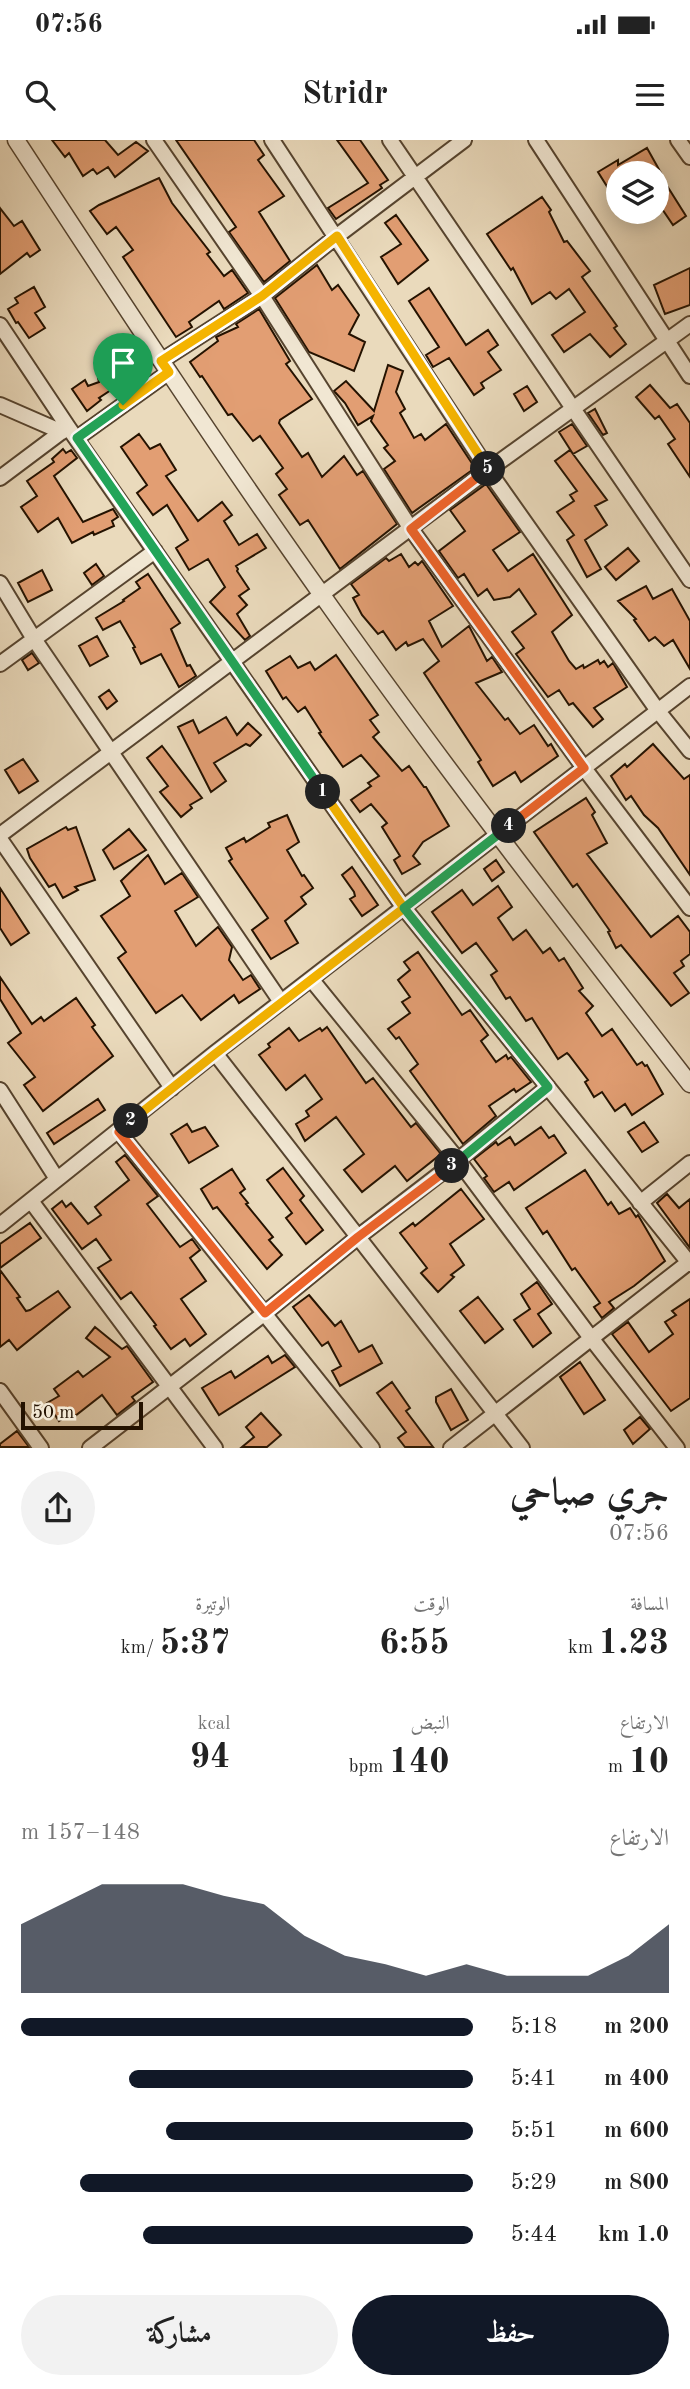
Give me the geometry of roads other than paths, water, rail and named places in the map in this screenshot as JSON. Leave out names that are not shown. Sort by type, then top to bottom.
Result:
[{"type":"street","points":[[16,140],[165,367],[322,595],[497,835],[690,1084]]},
{"type":"street","points":[[154,140],[262,296],[411,529],[584,768],[690,908]]},
{"type":"street","points":[[272,140],[488,470],[658,711],[690,751]]},
{"type":"street","points":[[390,140],[690,580]]},
{"type":"street","points":[[0,478],[165,367],[262,296],[464,140]]},
{"type":"street","points":[[536,140],[690,376]]},
{"type":"street","points":[[678,140],[690,157]]},
{"type":"street","points":[[172,1088],[0,837],[488,470],[690,324]]},
{"type":"street","points":[[0,325],[69,432],[234,662],[404,908],[689,1263],[452,1447]]},
{"type":"street","points":[[0,405],[69,432]]},
{"type":"street","points":[[0,664],[155,551]]},
{"type":"street","points":[[0,583],[34,639],[281,1002]]},
{"type":"street","points":[[0,1225],[281,1002],[690,686]]},
{"type":"street","points":[[311,979],[458,1160],[591,1338],[677,1447]]},
{"type":"street","points":[[215,1054],[522,1447]]},
{"type":"street","points":[[90,1447],[265,1313],[548,1087]]},
{"type":"street","points":[[0,1090],[57,1179]]},
{"type":"street","points":[[119,1132],[372,1447]]},
{"type":"street","points":[[640,1203],[690,1163]]},
{"type":"street","points":[[31,1201],[215,1447]]},
{"type":"street","points":[[0,1391],[41,1447]]}]
